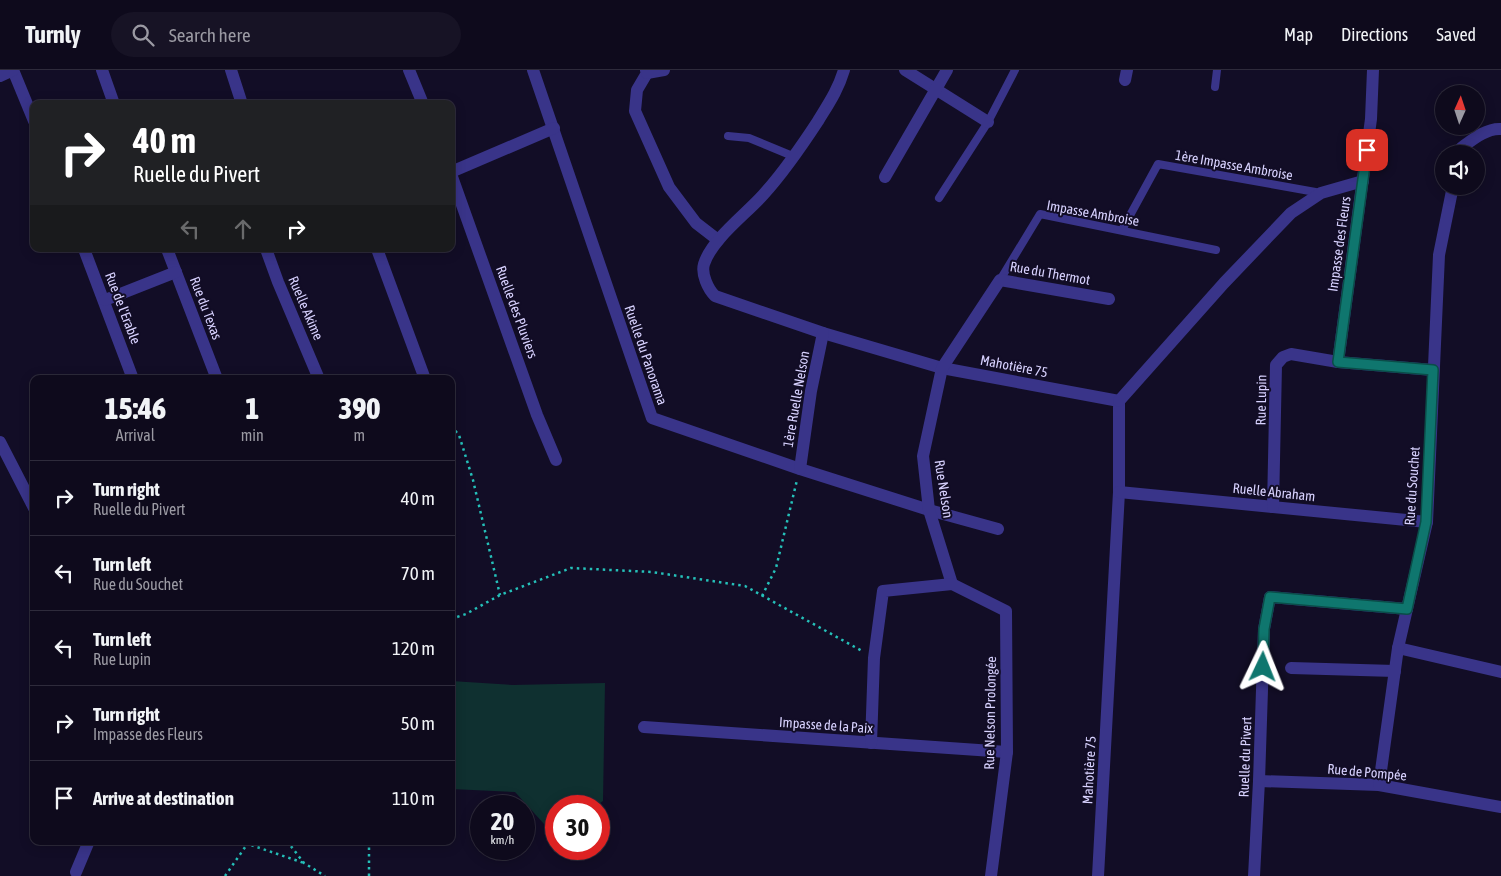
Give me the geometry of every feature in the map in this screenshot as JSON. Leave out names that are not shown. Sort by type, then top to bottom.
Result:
[{"type":"street","points":[[0,76],[13,70],[30,111]]},
{"type":"street","points":[[102,70],[113,100]]},
{"type":"street","points":[[231,70],[241,100]]},
{"type":"street","points":[[409,70],[421,100]]},
{"type":"street","name":"Ruelle du Panorama","points":[[534,70],[652,418],[800,469],[929,510],[998,529]]},
{"type":"street","points":[[664,70],[646,72],[638,90],[635,111],[669,187],[696,223],[718,240]]},
{"type":"street","name":"Mahotière 75","points":[[844,70],[839,88],[795,157],[763,195],[718,240],[702,271],[715,296],[823,333],[942,368],[1119,401],[1119,492],[1098,876]]},
{"type":"street","points":[[905,70],[988,122]]},
{"type":"street","points":[[884,177],[947,70]]},
{"type":"street","name":"Impasse des Fleurs","points":[[1338,362],[1371,119],[1372,70]]},
{"type":"street","points":[[455,171],[554,128]]},
{"type":"street","points":[[1465,145],[1480,135],[1496,128],[1501,129]]},
{"type":"street","points":[[1119,401],[1224,283],[1291,214],[1321,194],[1363,181]]},
{"type":"street","name":"Ruelle des Pluviers","points":[[455,184],[556,460]]},
{"type":"street","name":"Rue du Souchet","points":[[1379,785],[1398,648],[1426,522],[1440,255],[1451,195]]},
{"type":"street","name":"Rue de l'Erable","points":[[85,252],[105,300],[132,375]]},
{"type":"street","name":"Rue du Texas","points":[[168,252],[215,375]]},
{"type":"street","name":"Ruelle Akime","points":[[267,252],[317,375]]},
{"type":"street","points":[[378,252],[424,375]]},
{"type":"street","points":[[105,300],[176,272]]},
{"type":"street","name":"Rue du Thermot","points":[[942,368],[1000,280],[1109,299]]},
{"type":"street","name":"1ère Ruelle Nelson","points":[[800,469],[811,391],[823,333]]},
{"type":"street","name":"Rue Lupin","points":[[1273,507],[1276,365],[1282,357],[1290,354],[1338,362],[1433,370]]},
{"type":"street","name":"Rue Nelson","points":[[942,368],[923,456],[929,510],[952,584]]},
{"type":"street","points":[[0,442],[30,500]]},
{"type":"street","name":"Ruelle Abraham","points":[[1119,492],[1426,522]]},
{"type":"street","points":[[871,743],[874,658],[882,591],[952,584]]},
{"type":"street","name":"Rue Nelson Prolongée","points":[[952,584],[1006,611],[1007,752],[991,876]]},
{"type":"street","name":"Ruelle du Pivert","points":[[1254,876],[1264,629],[1270,597],[1407,609]]},
{"type":"street","points":[[1398,648],[1501,672]]},
{"type":"street","points":[[1292,668],[1395,671]]},
{"type":"street","name":"Impasse de la Paix","points":[[644,727],[1007,752]]},
{"type":"street","name":"Rue de Pompée","points":[[1259,781],[1379,785],[1501,807]]},
{"type":"street","points":[[76,872],[87,845]]},
{"type":"lane","points":[[939,198],[988,122],[1015,70]]},
{"type":"lane","points":[[1215,87],[1217,70]]},
{"type":"lane","points":[[728,136],[749,138],[795,157]]},
{"type":"lane","name":"1ère Impasse Ambroise","points":[[1122,230],[1158,164],[1321,194]]},
{"type":"lane","name":"Impasse Ambroise","points":[[1000,280],[1040,214],[1216,250]]},
{"type":"path","points":[[455,430],[459,435],[473,480],[500,595]]},
{"type":"path","points":[[762,596],[776,568],[800,469]]},
{"type":"path","points":[[455,618],[466,614],[500,595],[571,568],[652,572],[745,586],[874,658]]},
{"type":"path","points":[[225,876],[247,845]]},
{"type":"path","points":[[251,845],[304,863],[325,876]]},
{"type":"path","points":[[290,845],[304,863]]},
{"type":"path","points":[[369,845],[369,876]]},
{"type":"green space","points":[[455,681],[513,685],[605,683],[603,795],[545,795],[545,825],[535,814],[535,795],[518,795],[515,792],[455,789]]},
{"type":"route","points":[[1263,667],[1264,629],[1270,597],[1407,609],[1426,522],[1433,370],[1338,362],[1367,150]]}]
